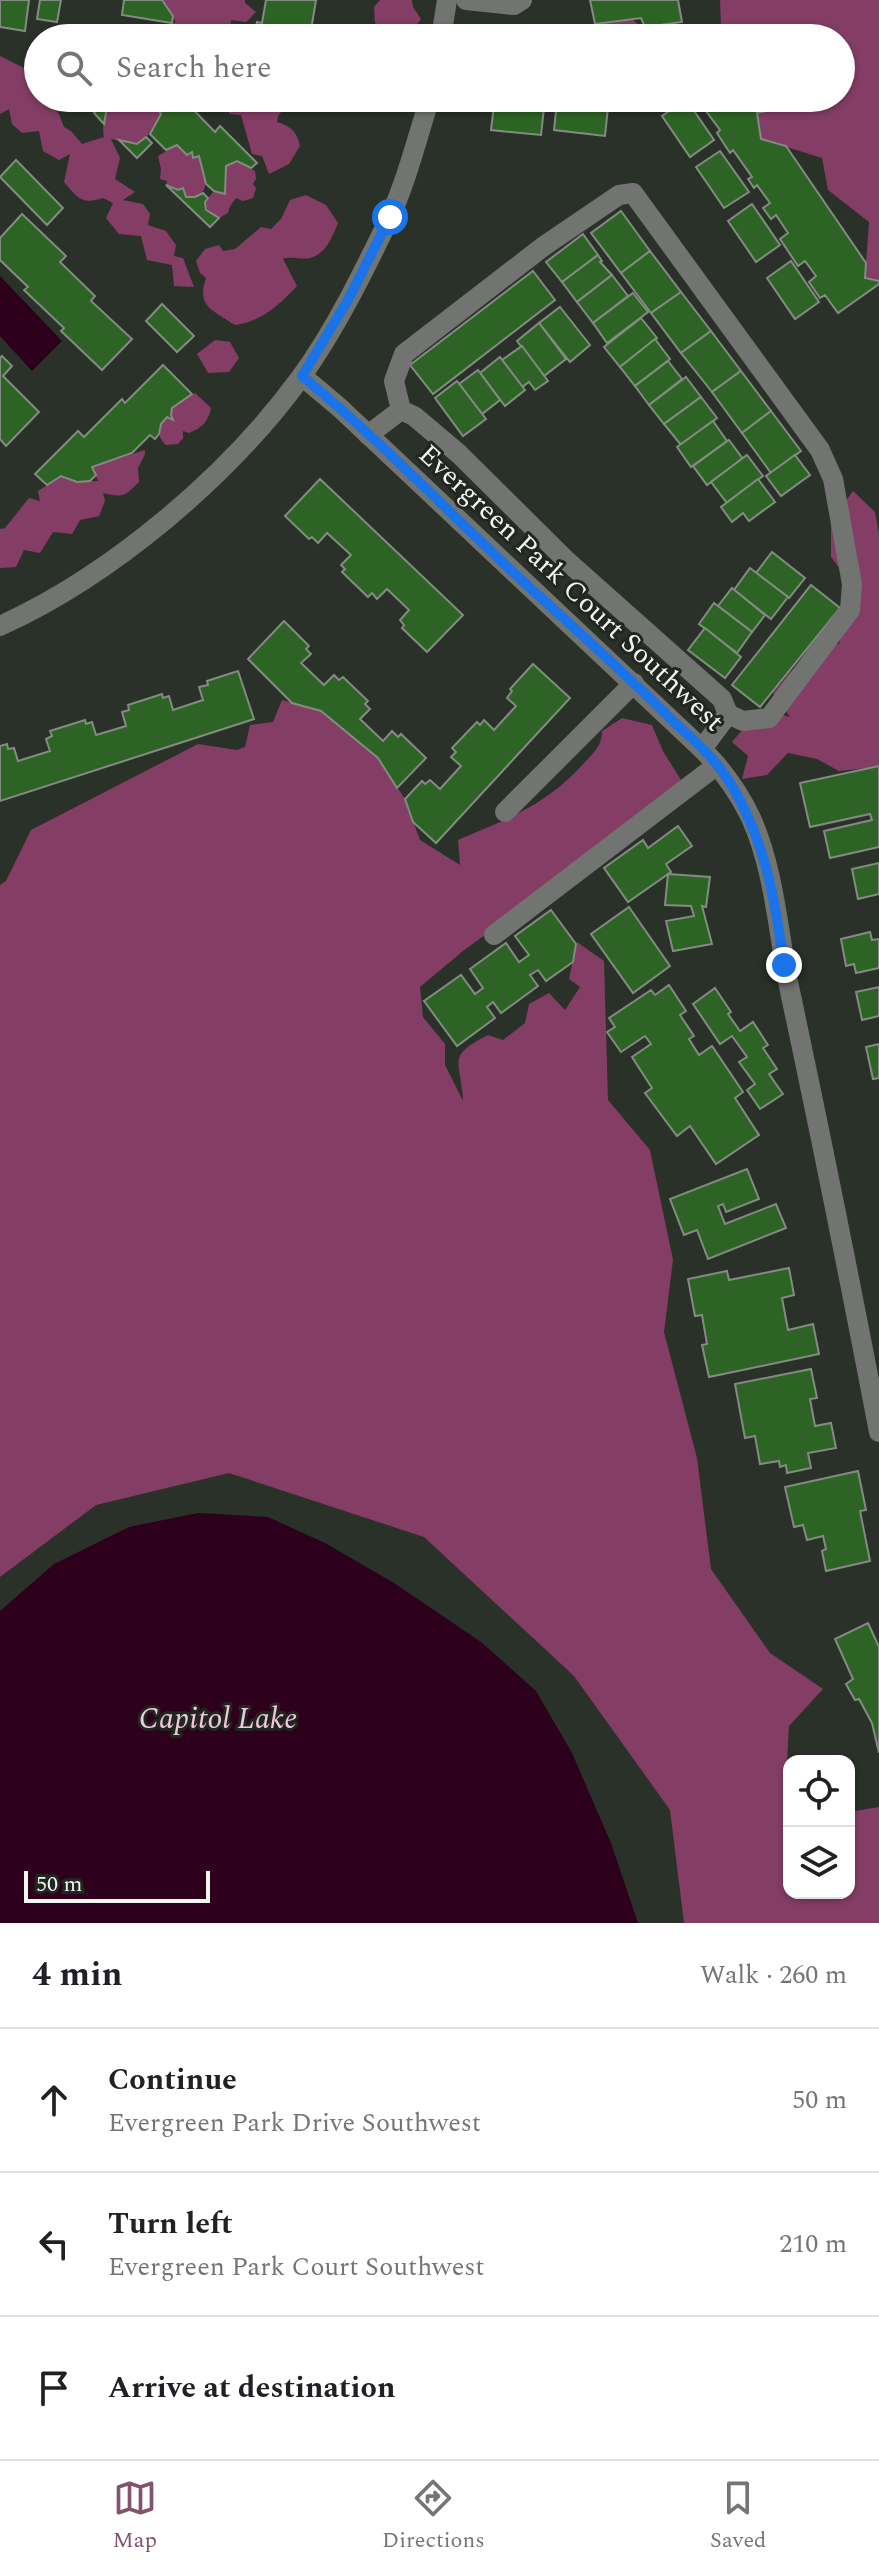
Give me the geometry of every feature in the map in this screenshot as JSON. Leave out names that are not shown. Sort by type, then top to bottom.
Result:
[{"type":"street","points":[[443,24],[447,0]]},
{"type":"street","points":[[466,0],[514,5],[522,0]]},
{"type":"street","points":[[0,626],[79,583],[153,530],[216,473],[265,422],[302,376],[348,300],[390,217],[426,112]]},
{"type":"street","points":[[633,193],[820,450],[836,494],[852,584],[850,610],[769,718],[743,721],[728,714],[722,699],[567,561],[459,454],[414,416],[401,410],[394,381],[404,354],[544,246],[619,195],[633,193]]},
{"type":"street","name":"Evergreen Park Court Southwest","points":[[302,376],[702,749],[717,765],[751,818],[777,907],[784,965],[835,1199],[879,1432]]},
{"type":"street","points":[[368,435],[401,410]]},
{"type":"street","points":[[505,812],[634,683]]},
{"type":"street","points":[[702,749],[728,714]]},
{"type":"street","points":[[494,935],[717,765]]},
{"type":"shaded area","points":[[162,0],[245,0],[256,12],[246,22],[231,20],[231,24],[170,24],[176,22]]},
{"type":"shaded area","points":[[380,0],[412,0],[421,19],[417,24],[376,24],[374,7]]},
{"type":"shaded area","points":[[720,0],[879,0],[879,281],[865,278],[869,222],[828,190],[822,158],[761,139],[757,113],[855,112],[855,24],[721,24]]},
{"type":"shaded area","points":[[600,12],[625,12],[638,24],[597,24]]},
{"type":"shaded area","points":[[0,56],[24,68],[24,112],[57,112],[64,127],[82,144],[104,137],[106,112],[160,112],[148,135],[137,144],[111,139],[120,158],[115,179],[135,192],[123,200],[143,204],[150,214],[148,225],[166,231],[176,245],[174,256],[183,258],[194,287],[174,286],[172,265],[147,260],[141,236],[119,234],[106,218],[113,203],[103,198],[80,199],[73,192],[64,182],[70,154],[59,160],[43,151],[39,131],[22,133],[12,124],[9,109],[0,114]]},
{"type":"shaded area","points":[[281,112],[277,122],[293,130],[300,146],[289,164],[269,174],[262,156],[252,154],[241,115],[229,114]]},
{"type":"shaded area","points":[[177,145],[192,152],[193,158],[199,156],[205,184],[201,193],[195,196],[186,197],[183,188],[178,190],[160,179],[158,156]]},
{"type":"shaded area","points":[[237,161],[255,171],[253,198],[243,201],[236,198],[228,213],[219,218],[213,216],[205,202],[214,191],[224,194],[226,166]]},
{"type":"shaded area","points":[[306,195],[326,205],[338,223],[328,244],[316,256],[283,259],[297,286],[269,312],[245,323],[235,325],[208,307],[203,295],[206,278],[200,273],[196,261],[205,249],[219,245],[223,251],[235,249],[261,227],[271,229],[281,219],[290,200]]},
{"type":"shaded area","points":[[215,340],[230,342],[239,358],[229,372],[208,373],[197,354]]},
{"type":"shaded area","points":[[195,393],[211,408],[206,421],[194,431],[183,431],[183,438],[178,444],[166,445],[159,431],[162,424],[167,417],[171,419],[172,408]]},
{"type":"shaded area","points":[[145,450],[138,468],[139,482],[123,495],[103,493],[105,501],[99,516],[80,520],[72,534],[53,532],[40,553],[24,550],[16,567],[0,568],[0,529],[5,528],[29,498],[40,501],[38,491],[61,476],[77,482],[98,481],[92,467]]},
{"type":"shaded area","points":[[853,491],[875,512],[879,534],[879,767],[839,771],[817,759],[788,753],[767,775],[742,779],[748,756],[732,742],[760,709],[790,717],[773,693],[790,672],[806,666],[817,643],[839,644],[845,623],[843,573],[831,557],[831,521]]},
{"type":"shaded area","points":[[282,700],[321,711],[378,758],[405,799],[420,840],[460,865],[458,840],[542,800],[571,777],[594,752],[601,741],[602,731],[622,718],[652,725],[663,751],[686,788],[463,951],[420,987],[423,1017],[445,1044],[445,1065],[463,1101],[459,1061],[466,1049],[488,1035],[503,1040],[525,1023],[529,1004],[549,993],[565,1010],[580,987],[569,979],[577,942],[604,961],[608,1100],[650,1150],[673,1260],[664,1332],[697,1458],[711,1569],[770,1653],[823,1689],[789,1726],[787,1755],[783,1755],[783,1899],[855,1899],[855,1811],[879,1807],[879,1923],[684,1923],[670,1810],[574,1676],[424,1537],[229,1473],[96,1505],[0,1577],[0,885],[6,881],[31,830],[198,744],[237,750],[245,747],[250,725],[273,722]]},
{"type":"water","points":[[0,276],[62,341],[32,371],[0,336]]},
{"type":"water","name":"Capitol Lake","points":[[198,1513],[268,1517],[325,1543],[394,1583],[481,1642],[536,1691],[572,1753],[611,1843],[638,1923],[0,1923],[0,1611],[54,1564],[129,1527]]},
{"type":"building","points":[[0,0],[29,0],[24,31],[0,27]]},
{"type":"building","points":[[40,0],[61,0],[57,22],[37,19]]},
{"type":"building","points":[[124,0],[162,0],[173,16],[172,23],[122,15]]},
{"type":"building","points":[[266,0],[316,0],[312,24],[257,24],[262,23]]},
{"type":"building","points":[[590,0],[678,0],[682,22],[644,24],[641,18],[595,24]]},
{"type":"building","points":[[106,112],[104,124],[94,113]]},
{"type":"building","points":[[160,112],[196,112],[215,132],[220,126],[257,163],[251,168],[237,161],[226,166],[225,194],[214,191],[206,184],[199,156],[193,158],[192,152],[187,155],[177,145],[166,150],[150,134]]},
{"type":"building","points":[[493,112],[544,112],[541,135],[491,130]]},
{"type":"building","points":[[556,112],[607,112],[605,136],[554,130]]},
{"type":"building","points":[[668,112],[695,112],[714,140],[690,157],[662,116]]},
{"type":"building","points":[[707,112],[763,112],[757,113],[761,139],[786,146],[866,263],[865,278],[879,281],[879,284],[838,313],[825,295],[820,298],[809,282],[816,276],[805,261],[798,266],[780,239],[788,233],[776,215],[771,219],[763,208],[770,203],[757,185],[754,188],[748,179],[752,177],[733,150],[730,153],[717,133],[720,130]]},
{"type":"building","points":[[146,137],[152,143],[137,158],[119,140],[137,144]]},
{"type":"building","points":[[720,151],[749,192],[724,208],[696,167]]},
{"type":"building","points":[[16,160],[63,208],[47,225],[0,177]]},
{"type":"building","points":[[166,185],[178,190],[183,188],[186,197],[203,193],[208,198],[206,210],[219,218],[210,227]]},
{"type":"building","points":[[752,204],[780,245],[756,262],[728,221]]},
{"type":"building","points":[[621,211],[650,251],[621,273],[591,233]]},
{"type":"building","points":[[22,214],[66,256],[60,262],[95,296],[91,301],[132,339],[102,370],[61,331],[64,328],[24,290],[28,287],[0,260],[0,238]]},
{"type":"building","points":[[583,234],[598,255],[562,282],[546,262]]},
{"type":"building","points":[[650,251],[681,292],[651,313],[621,273]]},
{"type":"building","points":[[598,255],[612,275],[577,302],[562,282]]},
{"type":"building","points":[[791,261],[819,302],[795,319],[767,278]]},
{"type":"building","points":[[533,271],[555,300],[433,394],[410,365]]},
{"type":"building","points":[[612,275],[628,296],[593,323],[577,302]]},
{"type":"building","points":[[681,292],[711,331],[681,353],[651,313]]},
{"type":"building","points":[[633,293],[648,312],[607,343],[593,323]]},
{"type":"building","points":[[162,304],[194,336],[177,352],[146,321]]},
{"type":"building","points":[[560,307],[590,345],[570,362],[539,323]]},
{"type":"building","points":[[641,318],[657,338],[620,367],[604,347]]},
{"type":"building","points":[[539,323],[566,359],[544,376],[517,341]]},
{"type":"building","points":[[711,331],[741,371],[712,392],[681,353]]},
{"type":"building","points":[[655,339],[670,359],[635,386],[620,367]]},
{"type":"building","points":[[522,346],[548,381],[535,390],[529,382],[522,387],[502,360]]},
{"type":"building","points":[[2,356],[12,366],[3,376],[39,412],[6,446],[0,439]]},
{"type":"building","points":[[500,357],[525,390],[505,406],[480,373]]},
{"type":"building","points":[[668,361],[682,379],[649,405],[635,386]]},
{"type":"building","points":[[163,365],[192,394],[172,408],[173,420],[167,417],[155,439],[150,435],[132,453],[92,467],[96,475],[90,481],[77,482],[61,476],[47,485],[35,474],[78,431],[84,437],[122,399],[125,403]]},
{"type":"building","points":[[478,370],[500,400],[482,414],[459,384]]},
{"type":"building","points":[[741,371],[771,411],[742,433],[712,392]]},
{"type":"building","points":[[686,377],[701,397],[664,424],[649,405]]},
{"type":"building","points":[[457,381],[486,419],[463,436],[435,398]]},
{"type":"building","points":[[701,397],[717,418],[681,445],[664,424]]},
{"type":"building","points":[[771,411],[801,451],[771,473],[742,433]]},
{"type":"building","points":[[713,421],[727,441],[691,467],[677,447]]},
{"type":"building","points":[[729,440],[743,459],[707,485],[693,466]]},
{"type":"building","points":[[747,455],[763,476],[727,503],[711,482]]},
{"type":"building","points":[[795,455],[810,475],[781,496],[766,476]]},
{"type":"building","points":[[320,479],[463,615],[427,652],[402,628],[404,625],[400,620],[409,610],[387,589],[377,599],[372,593],[368,597],[342,572],[345,569],[341,565],[351,555],[327,533],[318,543],[312,537],[309,539],[285,516]]},
{"type":"building","points":[[758,479],[775,502],[749,521],[743,513],[732,522],[721,507]]},
{"type":"building","points":[[772,552],[805,578],[789,598],[756,573]]},
{"type":"building","points":[[750,568],[788,597],[771,619],[734,590]]},
{"type":"building","points":[[811,585],[840,608],[760,707],[732,685]]},
{"type":"building","points":[[732,588],[765,615],[752,632],[718,606]]},
{"type":"building","points":[[714,603],[752,632],[737,653],[699,624]]},
{"type":"building","points":[[284,621],[309,646],[306,649],[311,654],[301,663],[324,685],[334,675],[339,680],[343,677],[368,701],[365,704],[370,709],[360,719],[383,741],[392,731],[398,737],[401,734],[426,758],[397,788],[378,758],[321,711],[292,703],[248,659]]},
{"type":"building","points":[[705,628],[741,657],[725,678],[688,650]]},
{"type":"building","points":[[533,664],[570,698],[436,843],[413,822],[405,799],[422,781],[425,784],[430,780],[440,789],[461,766],[451,757],[456,752],[452,748],[477,722],[480,725],[484,720],[494,730],[516,706],[507,698],[512,691],[510,689]]},
{"type":"building","points":[[238,671],[254,719],[0,801],[0,746],[7,744],[8,749],[14,748],[18,761],[50,751],[46,739],[52,736],[50,731],[85,720],[86,724],[92,722],[96,735],[126,726],[122,712],[129,710],[128,705],[162,694],[163,698],[169,696],[173,710],[203,700],[199,687],[208,685],[207,681]]},
{"type":"building","points":[[879,766],[879,847],[830,858],[824,831],[872,820],[870,814],[810,827],[800,783]]},
{"type":"building","points":[[678,826],[692,846],[666,864],[671,872],[628,902],[604,868],[643,840],[648,848]]},
{"type":"building","points":[[879,863],[879,894],[858,899],[852,869]]},
{"type":"building","points":[[668,874],[710,877],[706,907],[702,906],[712,944],[673,951],[666,921],[694,916],[691,906],[665,905]]},
{"type":"building","points":[[629,907],[670,966],[633,993],[591,934]]},
{"type":"building","points":[[551,910],[576,944],[573,962],[546,981],[538,970],[530,975],[538,986],[501,1013],[493,1002],[487,1007],[495,1018],[457,1046],[424,1001],[461,975],[475,994],[483,988],[470,969],[506,943],[519,962],[529,955],[515,936]]},
{"type":"building","points":[[870,932],[872,940],[879,939],[879,968],[856,973],[854,964],[846,966],[841,939]]},
{"type":"building","points":[[669,985],[686,1011],[680,1015],[694,1036],[689,1039],[699,1055],[712,1046],[743,1092],[735,1098],[759,1135],[716,1164],[690,1126],[677,1136],[645,1093],[652,1088],[632,1057],[651,1044],[645,1036],[621,1052],[607,1032],[615,1027],[609,1018],[651,990],[655,995]]},
{"type":"building","points":[[879,987],[879,1016],[862,1020],[856,992]]},
{"type":"building","points":[[715,988],[740,1031],[753,1022],[768,1045],[763,1048],[777,1069],[769,1074],[783,1094],[760,1109],[747,1090],[755,1084],[739,1062],[747,1057],[732,1036],[720,1044],[693,1004]]},
{"type":"building","points":[[879,1044],[879,1078],[873,1079],[866,1047]]},
{"type":"building","points":[[747,1169],[759,1199],[726,1212],[723,1204],[718,1206],[725,1224],[776,1204],[786,1228],[708,1259],[697,1230],[684,1235],[670,1199]]},
{"type":"building","points":[[789,1268],[794,1295],[782,1298],[788,1330],[813,1324],[819,1354],[709,1377],[702,1345],[707,1344],[702,1315],[695,1316],[688,1279],[727,1271],[729,1280]]},
{"type":"building","points":[[811,1369],[817,1398],[810,1399],[815,1426],[831,1423],[836,1448],[808,1453],[811,1468],[787,1473],[786,1465],[780,1467],[779,1461],[760,1464],[755,1436],[745,1438],[735,1384]]},
{"type":"building","points":[[858,1471],[866,1510],[860,1511],[870,1561],[826,1571],[823,1536],[807,1540],[803,1525],[794,1527],[785,1487]]},
{"type":"building","points":[[868,1623],[879,1647],[879,1753],[872,1723],[859,1699],[855,1700],[846,1684],[853,1679],[835,1639]]},
{"type":"route","points":[[390,217],[348,300],[302,376],[634,683],[717,765],[751,818],[762,849],[777,907],[784,965]]}]
